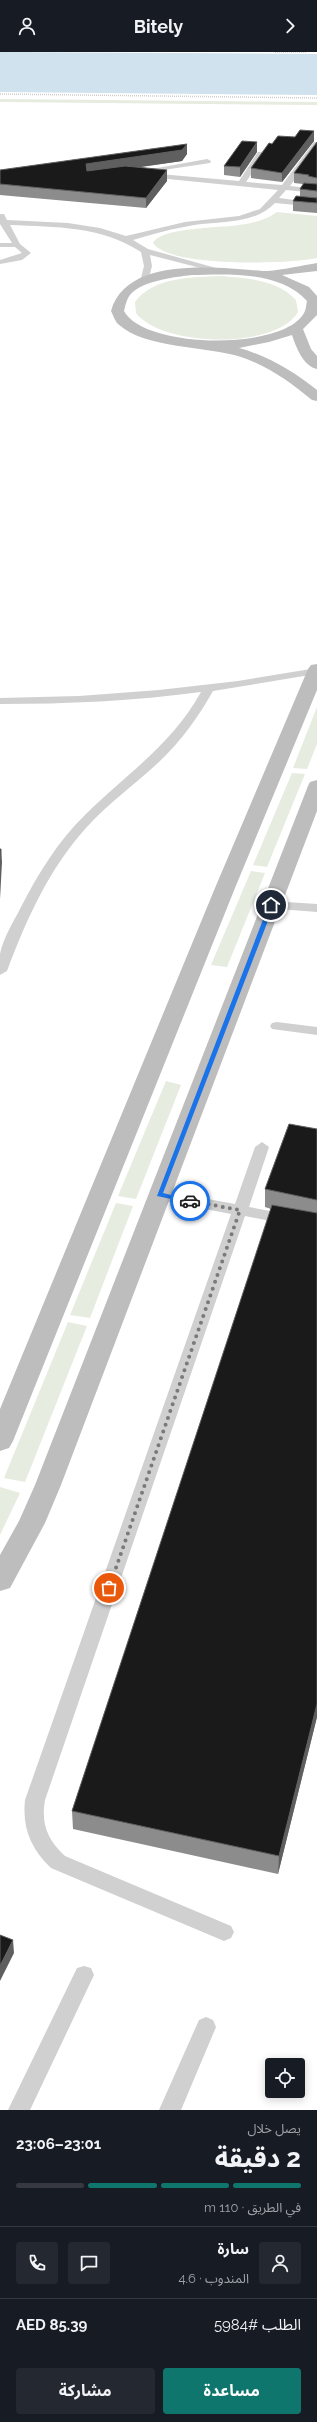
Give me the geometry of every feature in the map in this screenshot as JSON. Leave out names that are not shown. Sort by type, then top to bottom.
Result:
[{"type":"main road","points":[[317,267],[256,273],[213,270],[175,273],[144,282],[127,291],[118,303],[118,308],[124,320],[140,331],[163,339],[240,353],[268,363],[290,376],[317,397]]},
{"type":"main road","points":[[208,346],[258,342],[298,331],[309,322],[316,313],[315,301],[304,290],[284,280],[256,273]]},
{"type":"main road","points":[[298,331],[304,350],[317,365]]},
{"type":"main road","points":[[0,1441],[219,903],[317,670]]},
{"type":"main road","points":[[0,1580],[32,1523],[48,1484],[317,786]]},
{"type":"lane","points":[[126,239],[180,225],[240,218],[263,210],[285,187],[317,144]]},
{"type":"lane","points":[[241,184],[265,149]]},
{"type":"lane","points":[[207,161],[141,173],[317,191]]},
{"type":"lane","points":[[272,200],[317,205]]},
{"type":"lane","points":[[2,219],[79,227],[126,239],[145,251],[213,270]]},
{"type":"lane","points":[[0,262],[25,256],[26,251],[17,245],[2,219]]},
{"type":"lane","points":[[0,245],[17,245]]},
{"type":"lane","points":[[144,282],[148,266],[145,251]]},
{"type":"lane","points":[[0,701],[89,699],[209,688],[317,670]]},
{"type":"lane","points":[[0,971],[21,919],[38,886],[69,840],[102,805],[166,748],[198,709],[209,688]]},
{"type":"lane","points":[[271,905],[317,908]]},
{"type":"lane","points":[[277,1026],[317,1031]]},
{"type":"lane","points":[[224,1932],[58,1862],[38,1839],[33,1825],[33,1812],[35,1800],[262,1147]]},
{"type":"lane","points":[[159,1195],[317,1226]]},
{"type":"lane","points":[[19,2110],[84,1975]]},
{"type":"lane","points":[[170,2110],[206,2027]]},
{"type":"path","points":[[275,52],[306,52]]},
{"type":"path","points":[[0,94],[317,98]]},
{"type":"shaded area","points":[[0,99],[317,102],[317,105],[0,102]]},
{"type":"shaded area","points":[[277,212],[317,216],[317,258],[282,262],[231,262],[205,260],[182,257],[164,251],[153,243],[158,238],[179,231],[249,223],[264,219]]},
{"type":"shaded area","points":[[221,276],[261,281],[280,288],[289,293],[296,300],[298,312],[286,324],[267,333],[244,338],[218,340],[193,338],[169,333],[150,324],[136,313],[135,302],[143,294],[163,283],[186,278]]},
{"type":"shaded area","points":[[317,707],[317,744],[307,769],[293,768]]},
{"type":"shaded area","points":[[292,773],[305,774],[267,867],[253,865]]},
{"type":"shaded area","points":[[251,871],[265,873],[227,967],[211,965]]},
{"type":"shaded area","points":[[166,1081],[181,1085],[136,1199],[118,1196]]},
{"type":"shaded area","points":[[116,1203],[133,1206],[90,1318],[70,1315]]},
{"type":"shaded area","points":[[68,1322],[87,1326],[25,1482],[4,1478]]},
{"type":"shaded area","points":[[0,1487],[20,1493],[0,1535]]},
{"type":"water","points":[[0,52],[317,54],[317,95],[0,92]]},
{"type":"building","points":[[300,130],[314,131],[282,173],[251,168],[269,143],[272,144],[278,136],[295,137]]},
{"type":"building","points":[[242,141],[257,142],[240,167],[224,166]]},
{"type":"building","points":[[317,142],[317,178],[308,176],[309,175],[294,173]]},
{"type":"building","points":[[187,144],[182,150],[86,164],[87,171],[125,166],[167,170],[146,198],[0,184],[0,170]]},
{"type":"building","points":[[304,183],[317,184],[317,191],[300,189]]},
{"type":"building","points":[[296,196],[317,198],[317,203],[293,201]]},
{"type":"building","points":[[0,849],[1,849],[0,872]]},
{"type":"building","points":[[289,1124],[317,1129],[317,1200],[265,1189]]},
{"type":"building","points":[[272,1205],[317,1213],[317,1704],[279,1856],[72,1811]]},
{"type":"building","points":[[0,1935],[13,1940],[0,1966]]},
{"type":"way so far","points":[[109,1588],[240,1210],[190,1201]]},
{"type":"route","points":[[190,1201],[159,1195],[271,905]]}]
